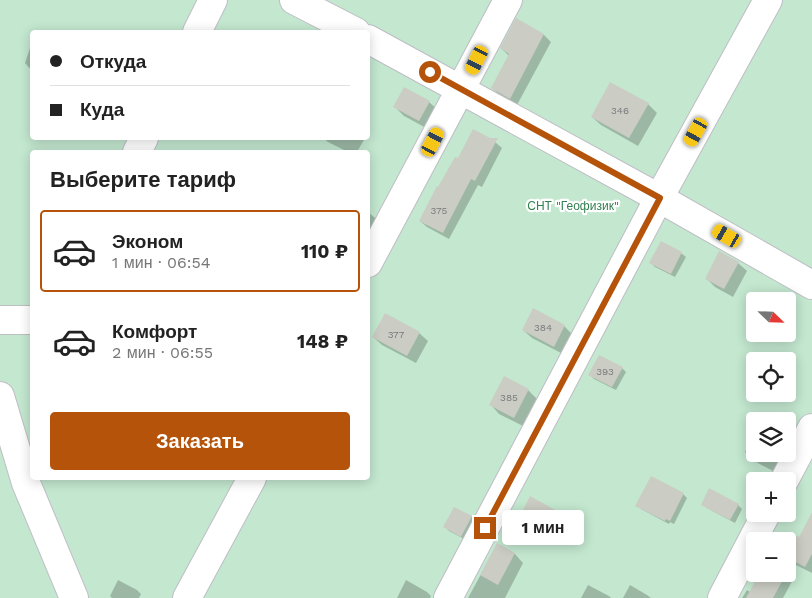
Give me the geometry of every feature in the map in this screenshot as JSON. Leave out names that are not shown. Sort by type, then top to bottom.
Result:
[{"type":"street","points":[[198,30],[213,0]]},
{"type":"street","points":[[294,0],[352,30]]},
{"type":"street","points":[[370,260],[508,0]]},
{"type":"street","points":[[448,598],[660,198],[768,0]]},
{"type":"street","points":[[370,39],[660,198],[812,284]]},
{"type":"street","points":[[0,320],[30,320]]},
{"type":"street","points":[[0,396],[26,483],[74,598]]},
{"type":"street","points":[[789,472],[812,428]]},
{"type":"street","points":[[187,598],[251,480]]},
{"type":"street","points":[[722,598],[762,522]]},
{"type":"green space","name":"СНТ \"Геофизик\"","points":[[0,0],[812,0],[812,598],[0,598]]},
{"type":"building","points":[[516,18],[544,34],[510,99],[491,88],[509,54],[500,48]]},
{"type":"building","points":[[610,82],[649,103],[629,138],[591,117]]},
{"type":"building","points":[[404,87],[430,101],[419,121],[393,107]]},
{"type":"building","points":[[473,129],[490,138],[498,138],[475,181],[471,179],[443,233],[419,221],[437,186],[455,157],[458,158]]},
{"type":"building","points":[[661,241],[682,252],[671,274],[649,263]]},
{"type":"building","points":[[719,251],[739,262],[724,289],[705,279]]},
{"type":"building","points":[[533,308],[565,325],[554,347],[522,330]]},
{"type":"building","points":[[385,313],[420,332],[407,356],[372,337]]},
{"type":"building","points":[[599,355],[623,367],[612,387],[588,375]]},
{"type":"building","points":[[504,376],[529,389],[514,418],[489,405]]},
{"type":"building","points":[[651,476],[684,493],[670,521],[666,519],[665,521],[635,506]]},
{"type":"building","points":[[709,488],[739,504],[730,520],[701,505]]},
{"type":"building","points":[[530,496],[557,511],[546,532],[519,518]]},
{"type":"building","points":[[454,507],[472,516],[461,537],[443,527]]},
{"type":"building","points":[[812,512],[812,554],[805,567],[796,562],[796,536],[799,537]]},
{"type":"building","points":[[497,543],[515,553],[498,585],[480,575]]},
{"type":"building","points":[[755,582],[782,582],[773,598],[746,598]]},
{"type":"route","points":[[430,72],[660,198],[485,528]]}]
